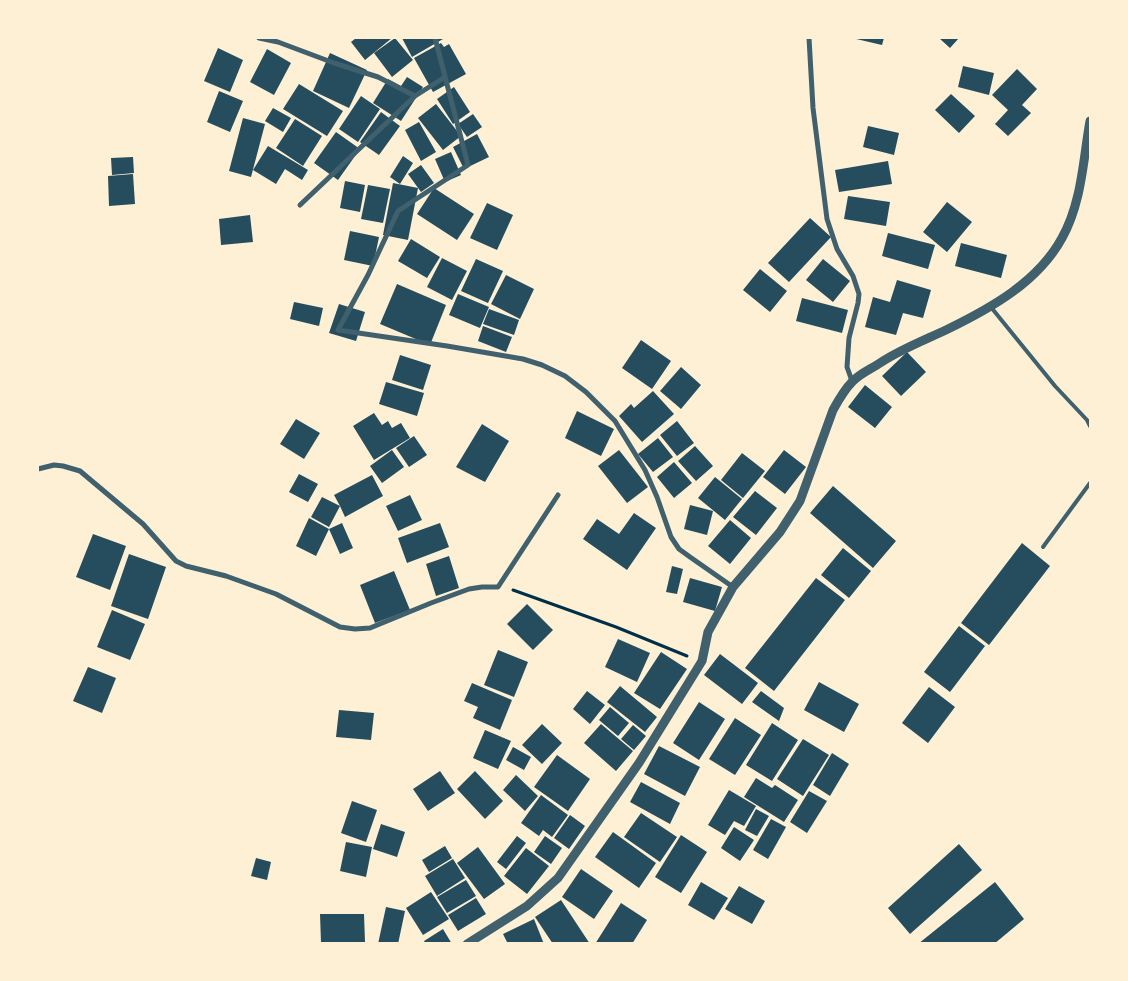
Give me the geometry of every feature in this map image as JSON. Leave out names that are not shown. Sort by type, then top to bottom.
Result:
[{"type":"street","points":[[259,38],[278,42],[378,77],[415,96]]},
{"type":"street","points":[[435,38],[468,165],[398,211],[368,275],[338,330],[523,359],[542,365],[565,376],[586,392],[615,421],[658,497],[671,537],[679,549],[733,587]]},
{"type":"street","points":[[809,38],[813,108],[827,218],[837,249],[853,276],[859,294],[849,338],[847,367],[852,381]]},
{"type":"street","points":[[300,206],[415,96],[445,77]]},
{"type":"street","points":[[467,944],[527,906],[558,878],[639,763],[702,661],[708,632],[733,587],[792,517],[800,501],[833,410],[852,381],[889,357],[949,328],[1014,291],[1026,282],[1047,259],[1063,236],[1076,205],[1090,121]]},
{"type":"street","points":[[38,469],[54,465],[80,471],[143,524],[176,561],[186,566],[226,576],[276,594],[340,627],[355,629],[370,628],[431,602],[469,589],[498,587],[558,495]]},
{"type":"lane","points":[[990,306],[1055,386],[1087,420],[1090,426]]},
{"type":"lane","points":[[1043,547],[1090,483]]},
{"type":"path","points":[[498,587],[516,591],[702,661]]},
{"type":"building","points":[[356,38],[392,38],[365,60],[351,42]]},
{"type":"building","points":[[395,38],[413,60],[392,77],[374,53]]},
{"type":"building","points":[[402,38],[442,38],[443,39],[412,57]]},
{"type":"building","points":[[852,38],[884,38],[882,45]]},
{"type":"building","points":[[939,38],[959,38],[950,48]]},
{"type":"building","points":[[441,43],[444,47],[449,44],[466,74],[433,92],[414,58]]},
{"type":"building","points":[[218,48],[243,60],[230,92],[204,81]]},
{"type":"building","points":[[267,49],[291,63],[274,95],[250,82]]},
{"type":"building","points":[[330,53],[367,70],[349,108],[313,91]]},
{"type":"building","points":[[963,66],[994,73],[989,95],[958,87]]},
{"type":"building","points":[[1017,69],[1037,89],[1022,105],[1031,113],[1008,136],[995,124],[1008,110],[992,95]]},
{"type":"building","points":[[407,77],[423,87],[401,121],[373,103],[388,79],[401,86]]},
{"type":"building","points":[[299,84],[343,111],[327,136],[283,109]]},
{"type":"building","points":[[454,87],[470,112],[453,124],[437,99]]},
{"type":"building","points":[[219,91],[243,101],[230,132],[207,122]]},
{"type":"building","points":[[951,94],[975,116],[959,133],[935,110]]},
{"type":"building","points":[[361,96],[380,109],[358,142],[339,129]]},
{"type":"building","points":[[436,104],[461,136],[443,150],[418,118]]},
{"type":"building","points":[[273,108],[291,118],[283,132],[265,121]]},
{"type":"building","points":[[381,112],[400,126],[379,155],[360,142]]},
{"type":"building","points":[[473,114],[482,127],[467,137],[458,124]]},
{"type":"building","points":[[243,118],[265,124],[251,177],[229,171]]},
{"type":"building","points":[[295,119],[322,136],[303,166],[276,148]]},
{"type":"building","points":[[419,122],[436,152],[421,161],[405,130]]},
{"type":"building","points":[[868,126],[899,133],[894,155],[863,147]]},
{"type":"building","points":[[336,132],[360,149],[338,180],[314,163]]},
{"type":"building","points":[[477,134],[489,157],[464,169],[453,147]]},
{"type":"building","points":[[268,146],[308,170],[302,180],[285,169],[276,184],[253,170]]},
{"type":"building","points":[[451,152],[461,175],[445,182],[435,159]]},
{"type":"building","points":[[403,156],[413,163],[400,184],[390,177]]},
{"type":"building","points":[[133,157],[134,173],[112,175],[111,158]]},
{"type":"building","points":[[888,161],[892,184],[839,192],[835,170]]},
{"type":"building","points":[[421,165],[434,183],[421,192],[408,174]]},
{"type":"building","points":[[133,174],[135,204],[109,206],[108,176]]},
{"type":"building","points":[[345,181],[365,185],[360,212],[340,208]]},
{"type":"building","points":[[393,183],[418,188],[408,240],[383,235]]},
{"type":"building","points":[[368,185],[390,189],[383,223],[361,219]]},
{"type":"building","points":[[434,188],[474,214],[457,240],[417,214]]},
{"type":"building","points":[[848,196],[890,202],[886,226],[844,219]]},
{"type":"building","points":[[947,202],[972,222],[947,252],[923,232]]},
{"type":"building","points":[[487,203],[513,215],[497,250],[470,238]]},
{"type":"building","points":[[250,215],[253,242],[221,245],[219,219]]},
{"type":"building","points":[[810,218],[831,237],[789,282],[768,263]]},
{"type":"building","points":[[350,231],[379,237],[373,266],[344,260]]},
{"type":"building","points":[[888,233],[935,245],[928,269],[882,256]]},
{"type":"building","points":[[411,239],[440,257],[427,278],[398,261]]},
{"type":"building","points":[[961,243],[1007,255],[1001,278],[955,266]]},
{"type":"building","points":[[442,258],[467,271],[452,300],[427,287]]},
{"type":"building","points":[[476,259],[503,271],[488,303],[461,291]]},
{"type":"building","points":[[823,259],[850,281],[833,302],[806,280]]},
{"type":"building","points":[[760,269],[787,291],[770,312],[743,290]]},
{"type":"building","points":[[506,275],[534,289],[520,319],[491,304]]},
{"type":"building","points":[[897,280],[931,290],[923,318],[903,313],[896,335],[865,327],[873,297],[890,302]]},
{"type":"building","points":[[397,284],[446,305],[430,345],[380,324]]},
{"type":"building","points":[[458,294],[489,307],[480,328],[449,315]]},
{"type":"building","points":[[802,298],[848,310],[842,333],[796,321]]},
{"type":"building","points":[[294,302],[323,308],[319,326],[290,319]]},
{"type":"building","points":[[339,304],[365,312],[356,341],[329,333]]},
{"type":"building","points":[[489,309],[519,320],[514,335],[483,324]]},
{"type":"building","points":[[483,326],[512,337],[506,352],[478,341]]},
{"type":"building","points":[[641,340],[671,361],[652,389],[622,368]]},
{"type":"building","points":[[907,352],[926,372],[901,396],[882,376]]},
{"type":"building","points":[[400,355],[431,365],[423,390],[392,380]]},
{"type":"building","points":[[681,367],[701,385],[681,409],[660,391]]},
{"type":"building","points":[[386,382],[424,393],[417,416],[379,404]]},
{"type":"building","points":[[865,385],[892,407],[875,428],[848,407]]},
{"type":"building","points":[[653,391],[674,414],[642,442],[619,416],[631,404],[634,408]]},
{"type":"building","points":[[577,411],[614,429],[601,456],[565,438]]},
{"type":"building","points":[[374,413],[382,425],[388,421],[392,428],[401,423],[410,438],[374,460],[353,426]]},
{"type":"building","points":[[296,419],[320,433],[304,459],[280,444]]},
{"type":"building","points":[[677,421],[694,443],[677,456],[660,435]]},
{"type":"building","points":[[482,424],[509,441],[485,482],[456,467]]},
{"type":"building","points":[[414,436],[427,455],[409,467],[396,448]]},
{"type":"building","points":[[658,438],[673,457],[653,472],[638,454]]},
{"type":"building","points":[[695,446],[713,466],[696,481],[678,461]]},
{"type":"building","points":[[392,450],[404,467],[382,483],[370,466]]},
{"type":"building","points":[[619,450],[648,487],[627,503],[598,466]]},
{"type":"building","points":[[784,450],[806,467],[785,494],[763,477]]},
{"type":"building","points":[[742,453],[765,471],[743,498],[721,480]]},
{"type":"building","points":[[674,462],[692,483],[674,498],[657,477]]},
{"type":"building","points":[[299,474],[318,484],[308,502],[289,492]]},
{"type":"building","points":[[372,475],[383,496],[345,517],[334,495]]},
{"type":"building","points":[[715,477],[742,499],[725,520],[698,498]]},
{"type":"building","points":[[833,486],[896,541],[873,568],[810,513]]},
{"type":"building","points":[[755,491],[777,508],[756,535],[733,517]]},
{"type":"building","points":[[410,495],[422,520],[398,531],[386,506]]},
{"type":"building","points":[[322,497],[340,506],[329,527],[311,517]]},
{"type":"building","points":[[690,505],[713,511],[707,535],[684,529]]},
{"type":"building","points":[[634,513],[656,528],[627,570],[583,539],[597,519],[619,534]]},
{"type":"building","points":[[309,518],[329,529],[316,556],[296,546]]},
{"type":"building","points":[[730,520],[751,538],[730,564],[708,546]]},
{"type":"building","points":[[342,523],[353,548],[340,554],[329,529]]},
{"type":"building","points":[[440,523],[449,547],[407,563],[398,538]]},
{"type":"building","points":[[93,534],[126,546],[110,590],[76,577]]},
{"type":"building","points":[[1022,543],[1050,566],[989,645],[961,623]]},
{"type":"building","points":[[843,548],[871,571],[849,598],[821,575]]},
{"type":"building","points":[[129,554],[166,567],[148,619],[111,606]]},
{"type":"building","points":[[449,556],[459,588],[436,596],[426,564]]},
{"type":"building","points":[[672,566],[683,569],[677,594],[666,592]]},
{"type":"building","points":[[394,571],[410,610],[375,623],[360,585]]},
{"type":"building","points":[[690,578],[722,587],[715,611],[683,602]]},
{"type":"building","points":[[816,578],[845,600],[774,691],[745,668]]},
{"type":"building","points":[[527,604],[553,630],[533,650],[507,624]]},
{"type":"building","points":[[112,610],[145,624],[130,660],[97,647]]},
{"type":"building","points":[[959,626],[985,646],[950,692],[924,672]]},
{"type":"building","points":[[618,639],[650,653],[637,682],[605,667]]},
{"type":"building","points":[[498,650],[528,662],[514,697],[484,685]]},
{"type":"building","points":[[661,652],[687,669],[660,709],[634,693]]},
{"type":"building","points":[[720,654],[758,683],[742,704],[704,675]]},
{"type":"building","points":[[88,667],[116,678],[102,713],[73,701]]},
{"type":"building","points":[[819,682],[859,704],[844,732],[804,710]]},
{"type":"building","points":[[472,683],[512,700],[500,730],[473,718],[478,707],[464,701]]},
{"type":"building","points":[[620,686],[657,717],[645,732],[607,702]]},
{"type":"building","points":[[929,687],[955,707],[928,743],[902,723]]},
{"type":"building","points":[[587,691],[605,705],[590,724],[573,709]]},
{"type":"building","points":[[761,691],[784,708],[779,721],[752,702]]},
{"type":"building","points":[[699,702],[725,719],[699,760],[673,743]]},
{"type":"building","points":[[610,707],[629,723],[618,736],[599,720]]},
{"type":"building","points":[[339,710],[374,713],[371,740],[336,737]]},
{"type":"building","points":[[735,718],[761,735],[735,775],[709,759]]},
{"type":"building","points":[[772,723],[798,740],[772,781],[746,765]]},
{"type":"building","points":[[542,724],[562,743],[542,764],[522,745]]},
{"type":"building","points":[[601,724],[633,751],[616,771],[584,743]]},
{"type":"building","points":[[633,725],[646,736],[634,750],[621,739]]},
{"type":"building","points":[[485,730],[511,741],[498,769],[473,758]]},
{"type":"building","points":[[803,739],[829,755],[803,796],[777,779]]},
{"type":"building","points":[[659,746],[700,767],[685,796],[644,774]]},
{"type":"building","points":[[513,747],[531,757],[524,770],[506,760]]},
{"type":"building","points":[[832,753],[849,764],[830,796],[813,785]]},
{"type":"building","points":[[557,755],[590,779],[568,811],[534,787]]},
{"type":"building","points":[[440,771],[455,793],[428,811],[413,789]]},
{"type":"building","points":[[475,771],[503,801],[485,819],[457,789]]},
{"type":"building","points":[[516,775],[538,796],[525,811],[503,790]]},
{"type":"building","points":[[756,778],[772,788],[775,785],[798,800],[784,822],[744,797]]},
{"type":"building","points":[[641,782],[680,803],[670,824],[630,802]]},
{"type":"building","points":[[729,790],[756,806],[744,826],[734,821],[725,835],[708,825]]},
{"type":"building","points":[[809,791],[827,801],[807,833],[790,822]]},
{"type":"building","points":[[541,795],[568,815],[552,837],[543,830],[539,836],[521,823]]},
{"type":"building","points":[[352,801],[377,810],[366,842],[341,833]]},
{"type":"building","points":[[756,809],[769,816],[757,836],[745,830]]},
{"type":"building","points":[[641,813],[677,837],[660,862],[624,837]]},
{"type":"building","points":[[570,815],[585,826],[569,849],[554,838]]},
{"type":"building","points":[[771,819],[786,827],[768,859],[753,850]]},
{"type":"building","points":[[381,824],[405,832],[397,857],[373,849]]},
{"type":"building","points":[[734,827],[754,840],[740,861],[721,848]]},
{"type":"building","points":[[613,832],[656,863],[639,888],[595,857]]},
{"type":"building","points":[[681,835],[707,852],[681,893],[655,877]]},
{"type":"building","points":[[517,836],[526,843],[506,869],[497,862]]},
{"type":"building","points":[[545,836],[562,848],[551,864],[534,852]]},
{"type":"building","points":[[346,842],[372,847],[366,877],[340,871]]},
{"type":"building","points":[[959,844],[982,870],[910,934],[888,908]]},
{"type":"building","points":[[445,846],[452,858],[429,872],[422,860]]},
{"type":"building","points":[[478,847],[505,884],[484,899],[457,863]]},
{"type":"building","points":[[526,848],[549,866],[527,894],[504,876]]},
{"type":"building","points":[[256,858],[271,862],[267,880],[251,876]]},
{"type":"building","points":[[453,859],[465,878],[437,896],[425,876]]},
{"type":"building","points":[[581,869],[613,891],[594,919],[562,897]]},
{"type":"building","points":[[466,880],[476,896],[447,913],[437,897]]},
{"type":"building","points":[[701,882],[728,898],[714,920],[688,905]]},
{"type":"building","points":[[995,882],[1024,919],[994,944],[918,944]]},
{"type":"building","points":[[739,886],[765,901],[752,924],[725,909]]},
{"type":"building","points":[[431,892],[449,919],[423,935],[406,908]]},
{"type":"building","points":[[476,898],[486,914],[458,931],[448,915]]},
{"type":"building","points":[[561,900],[590,944],[553,944],[535,917]]},
{"type":"building","points":[[621,903],[647,920],[632,944],[595,944]]},
{"type":"building","points":[[386,907],[405,911],[398,944],[378,944]]},
{"type":"building","points":[[320,914],[364,914],[365,942],[321,943]]},
{"type":"building","points":[[534,919],[544,944],[508,944],[503,934]]},
{"type":"building","points":[[443,929],[452,944],[426,944],[424,941]]}]
